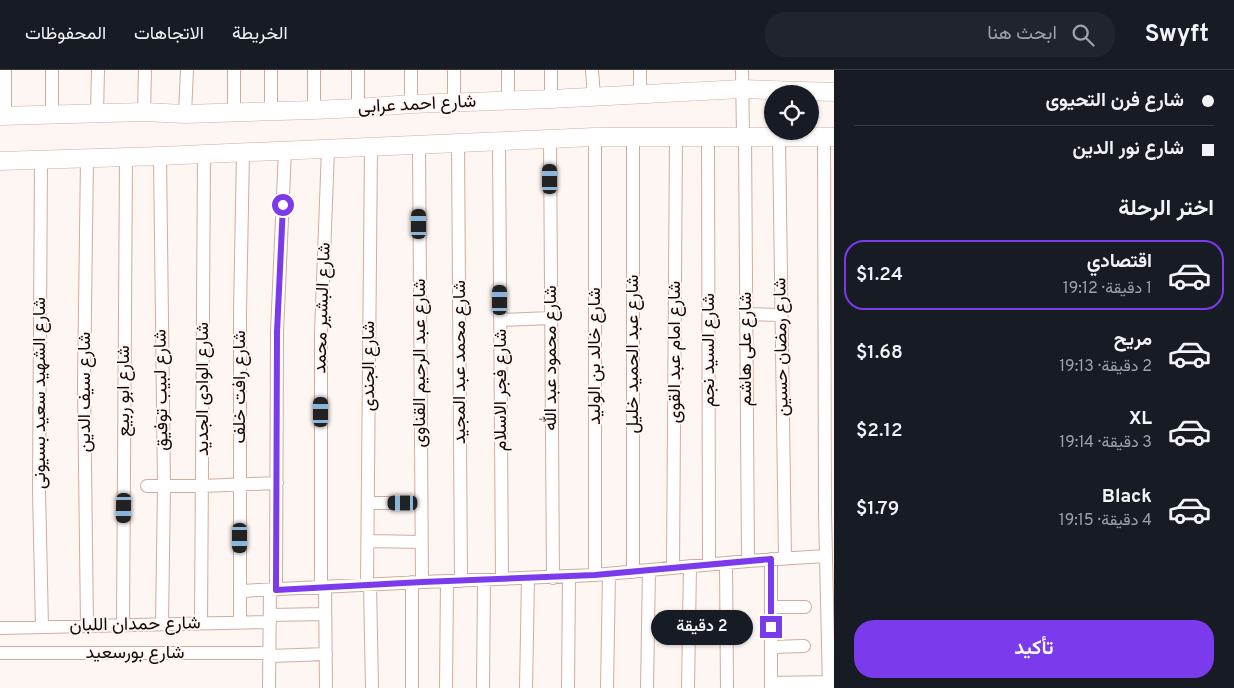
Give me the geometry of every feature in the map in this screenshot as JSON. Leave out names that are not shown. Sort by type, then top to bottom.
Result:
[{"type":"street","points":[[2,116],[5,70]]},
{"type":"street","points":[[52,70],[52,114]]},
{"type":"street","points":[[97,113],[98,70]]},
{"type":"street","points":[[144,112],[145,70]]},
{"type":"street","points":[[185,114],[187,70]]},
{"type":"street","points":[[234,70],[234,112]]},
{"type":"street","points":[[271,70],[271,111]]},
{"type":"street","points":[[314,70],[314,110]]},
{"type":"street","points":[[358,70],[358,108]]},
{"type":"street","points":[[410,70],[411,104]]},
{"type":"street","points":[[454,70],[454,102]]},
{"type":"street","points":[[508,70],[508,100]]},
{"type":"street","points":[[551,70],[551,99]]},
{"type":"street","points":[[592,70],[594,97]]},
{"type":"street","points":[[640,70],[640,94]]},
{"type":"street","name":"شارع على هاشم","points":[[742,70],[748,561]]},
{"type":"street","name":"شارع احمد عرابى","points":[[2,116],[144,112],[185,114],[314,110],[742,89],[834,92]]},
{"type":"street","name":"شارع امام عبد القوى","points":[[673,568],[676,136]]},
{"type":"street","name":"شارع السيد نجم","points":[[708,136],[710,564]]},
{"type":"street","points":[[0,161],[595,137],[764,136]]},
{"type":"street","name":"شارع خالد بن الوليد","points":[[595,137],[595,575]]},
{"type":"street","name":"شارع عبد الحميد خليل","points":[[633,137],[633,572]]},
{"type":"street","points":[[771,559],[771,686],[829,685],[831,668],[828,555],[829,137]]},
{"type":"street","name":"شارع محمود عبد الله","points":[[550,139],[553,578]]},
{"type":"street","name":"شارع رمضان حسين","points":[[779,140],[785,558]]},
{"type":"street","name":"شارع فجر الاسلام","points":[[499,141],[502,579]]},
{"type":"street","name":"شارع محمد عبد المجيد","points":[[458,143],[461,581]]},
{"type":"street","name":"شارع عبد الرحيم القناوى","points":[[412,688],[417,582],[421,542],[419,145]]},
{"type":"street","name":"شارع الجندى","points":[[371,147],[368,541],[372,688]]},
{"type":"street","name":"شارع البشير محمد","points":[[326,688],[323,587],[321,334],[328,149]]},
{"type":"street","points":[[270,688],[270,619],[273,590],[277,483],[277,332],[285,150]]},
{"type":"street","name":"شارع رافت خلف","points":[[240,623],[240,313],[243,152]]},
{"type":"street","name":"شارع الوادى الجديد","points":[[201,624],[204,154]]},
{"type":"street","name":"شارع لبيب توفيق","points":[[160,156],[164,486],[162,624]]},
{"type":"street","name":"شارع ابو ربيع","points":[[122,625],[126,157]]},
{"type":"street","name":"شارع سيف الدين","points":[[87,158],[84,384],[87,626]]},
{"type":"street","name":"شارع الشهيد سعيد بسيونى","points":[[41,160],[39,490],[42,627]]},
{"type":"street","points":[[746,314],[781,315]]},
{"type":"street","points":[[500,320],[551,318]]},
{"type":"street","points":[[147,486],[277,483]]},
{"type":"street","points":[[368,503],[421,503]]},
{"type":"street","points":[[368,541],[421,542]]},
{"type":"street","points":[[240,591],[417,582],[553,578],[828,555]]},
{"type":"street","points":[[726,563],[727,688]]},
{"type":"street","points":[[688,688],[690,566]]},
{"type":"street","points":[[647,688],[649,570]]},
{"type":"street","points":[[607,688],[609,574]]},
{"type":"street","points":[[568,577],[568,688]]},
{"type":"street","points":[[526,688],[528,578]]},
{"type":"street","points":[[483,688],[484,580]]},
{"type":"street","points":[[446,581],[446,688]]},
{"type":"street","points":[[771,608],[805,607]]},
{"type":"street","name":"شارع حمدان اللبان","points":[[0,628],[240,623],[325,614]]},
{"type":"street","points":[[771,647],[804,646]]},
{"type":"street","name":"شارع بورسعيد","points":[[0,653],[326,654]]},
{"type":"route","points":[[283,205],[277,332],[276,590],[367,584],[553,578],[771,559],[771,627]]}]
